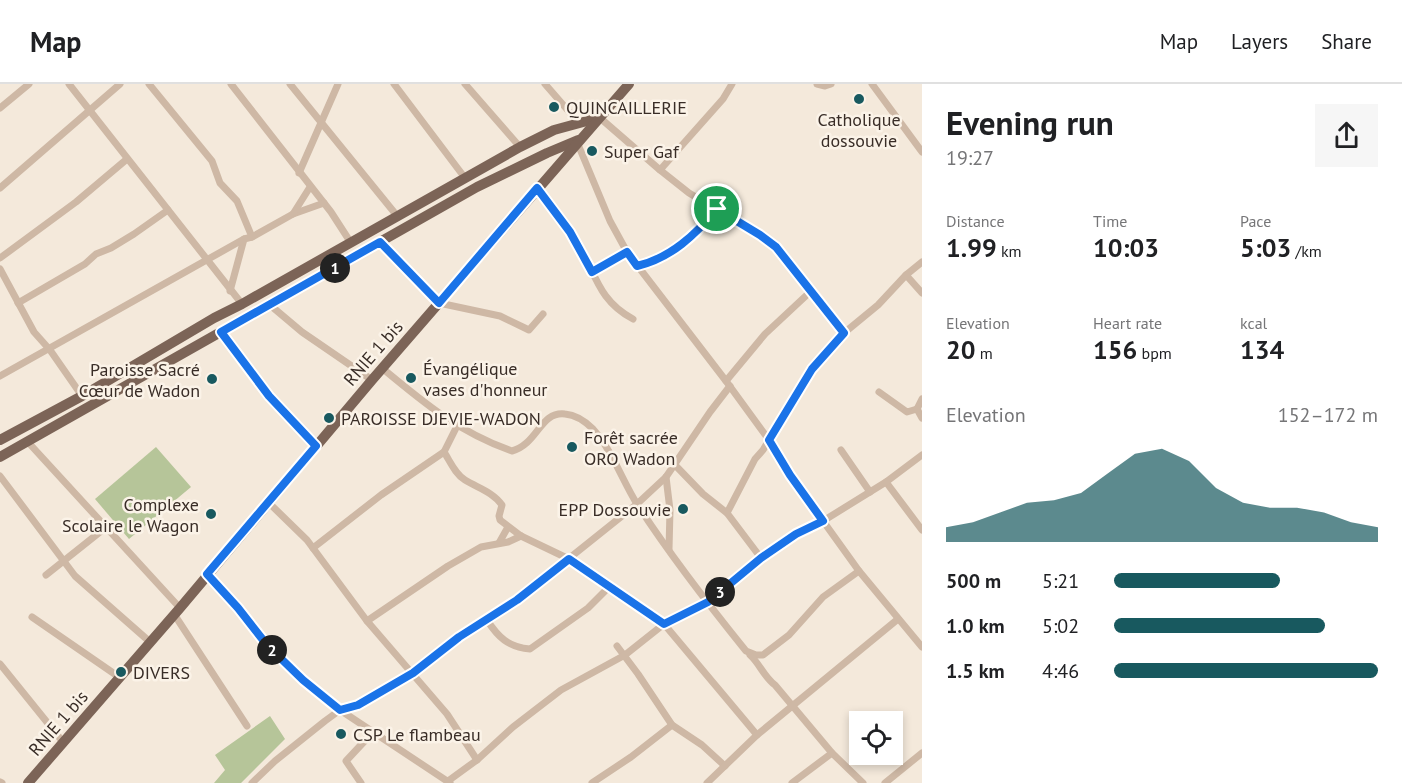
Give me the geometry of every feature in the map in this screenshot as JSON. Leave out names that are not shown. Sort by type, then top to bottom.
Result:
[{"type":"main road","name":"RNIE 1 bis","points":[[28,783],[382,368],[629,84]]},
{"type":"main road","points":[[0,440],[82,396],[214,318],[520,147],[554,130],[599,117]]},
{"type":"main road","points":[[0,456],[477,187],[556,149],[578,141]]},
{"type":"street","points":[[0,108],[29,84]]},
{"type":"street","points":[[69,84],[242,304]]},
{"type":"street","points":[[0,188],[120,84]]},
{"type":"street","points":[[149,84],[212,161],[220,183],[237,201],[252,237]]},
{"type":"street","points":[[231,84],[324,203],[351,243]]},
{"type":"street","points":[[290,84],[398,217]]},
{"type":"street","points":[[299,173],[338,84]]},
{"type":"street","points":[[394,84],[465,178]]},
{"type":"street","points":[[465,84],[520,147]]},
{"type":"street","points":[[547,84],[578,122]]},
{"type":"street","points":[[660,170],[723,99],[732,84]]},
{"type":"street","points":[[817,84],[825,86],[831,84]]},
{"type":"street","points":[[872,84],[922,152]]},
{"type":"street","points":[[599,117],[689,193],[769,241],[791,264],[810,292],[844,333]]},
{"type":"street","points":[[578,141],[605,210],[627,252],[728,383],[859,572],[922,647]]},
{"type":"street","points":[[0,258],[76,202],[127,159]]},
{"type":"street","points":[[293,214],[310,187]]},
{"type":"street","points":[[537,188],[570,232],[599,288],[610,303],[633,319]]},
{"type":"street","points":[[0,376],[50,350],[244,239],[252,237],[293,214],[324,203]]},
{"type":"street","points":[[637,266],[663,256],[684,243],[704,225],[717,209]]},
{"type":"street","points":[[18,303],[84,264],[96,254],[134,234],[168,210]]},
{"type":"street","points":[[230,291],[244,239]]},
{"type":"street","points":[[380,242],[439,303],[500,316],[530,330],[543,314]]},
{"type":"street","points":[[592,272],[627,252]]},
{"type":"street","points":[[727,513],[755,459],[812,369],[844,333],[878,305],[906,275],[922,262]]},
{"type":"street","points":[[0,269],[34,332],[50,350],[82,396]]},
{"type":"street","points":[[906,275],[922,293]]},
{"type":"street","points":[[252,783],[315,728],[340,710],[358,705],[413,673],[459,637],[517,600],[637,504],[666,477],[728,383],[765,334],[810,292]]},
{"type":"street","points":[[270,305],[302,332],[372,380]]},
{"type":"street","points":[[221,332],[269,396],[316,446]]},
{"type":"street","points":[[382,368],[444,418],[469,434],[512,451],[526,446],[539,426],[554,415],[563,413],[583,419],[602,442],[637,504],[708,602],[758,662],[768,680],[775,685],[832,753],[863,783]]},
{"type":"street","points":[[879,392],[906,411],[917,409]]},
{"type":"street","points":[[917,409],[922,399]]},
{"type":"street","points":[[917,409],[922,418]]},
{"type":"street","points":[[313,548],[381,495],[444,452],[457,426]]},
{"type":"street","points":[[27,441],[177,611],[247,726]]},
{"type":"street","points":[[841,450],[870,492]]},
{"type":"street","points":[[444,452],[462,478],[501,502],[500,520],[521,536],[569,559],[664,624],[758,735]]},
{"type":"street","points":[[207,574],[267,645],[303,680],[340,710],[449,782],[513,727],[561,690],[625,655],[664,624],[708,602],[761,558],[796,534],[823,521],[886,482],[922,455]]},
{"type":"street","points":[[675,465],[703,494],[727,513],[761,558]]},
{"type":"street","points":[[0,476],[75,576],[150,642]]},
{"type":"street","points":[[666,477],[670,510],[669,549]]},
{"type":"street","points":[[886,482],[922,530]]},
{"type":"street","points":[[268,502],[313,548],[367,621],[447,714],[477,760]]},
{"type":"street","points":[[499,543],[508,526]]},
{"type":"street","points":[[46,575],[105,528]]},
{"type":"street","points":[[367,621],[448,566],[481,548],[521,536]]},
{"type":"street","points":[[747,651],[756,656],[769,651],[789,635],[823,597],[859,572]]},
{"type":"street","points":[[487,620],[496,634],[506,642],[517,648],[530,649],[588,608],[610,586]]},
{"type":"street","points":[[32,617],[120,677]]},
{"type":"street","points":[[707,783],[758,735],[898,619]]},
{"type":"street","points":[[617,646],[672,724],[702,745],[725,766]]},
{"type":"street","points":[[0,664],[63,742]]},
{"type":"street","points":[[592,783],[631,757],[672,724]]},
{"type":"street","points":[[361,783],[346,761],[374,731]]},
{"type":"street","points":[[792,783],[832,753]]},
{"type":"street","points":[[885,783],[922,753]]},
{"type":"green space","points":[[156,447],[191,487],[129,539],[95,499]]},
{"type":"green space","points":[[270,716],[285,739],[241,783],[214,783],[225,770],[215,755]]},
{"type":"place","name":"Catholique dossouvie","points":[[859,99]]},
{"type":"place","name":"QUINCAILLERIE","points":[[554,107]]},
{"type":"place","name":"Super Gaf","points":[[592,151]]},
{"type":"place","name":"Évangélique vases d'honneur","points":[[411,378]]},
{"type":"place","name":"Paroisse Sacré Cœur de Wadon","points":[[212,379]]},
{"type":"place","name":"PAROISSE DJEVIE-WADON","points":[[329,418]]},
{"type":"place","name":"Forêt sacrée ORO Wadon","points":[[572,447]]},
{"type":"place","name":"EPP Dossouvie","points":[[683,509]]},
{"type":"place","name":"Complexe Scolaire le Wagon","points":[[211,514]]},
{"type":"place","name":"DIVERS","points":[[121,672]]},
{"type":"place","name":"CSP Le flambeau","points":[[341,734]]},
{"type":"route","points":[[537,188],[570,232],[592,272],[627,252],[637,266],[663,256],[684,243],[704,225],[717,209],[776,247],[844,333],[812,369],[769,440],[790,475],[823,521],[796,534],[761,558],[708,602],[664,624],[569,559],[517,600],[459,637],[413,673],[358,705],[340,710],[303,680],[267,645],[207,574],[316,446],[269,396],[221,332],[380,242],[439,303],[537,188]]}]
